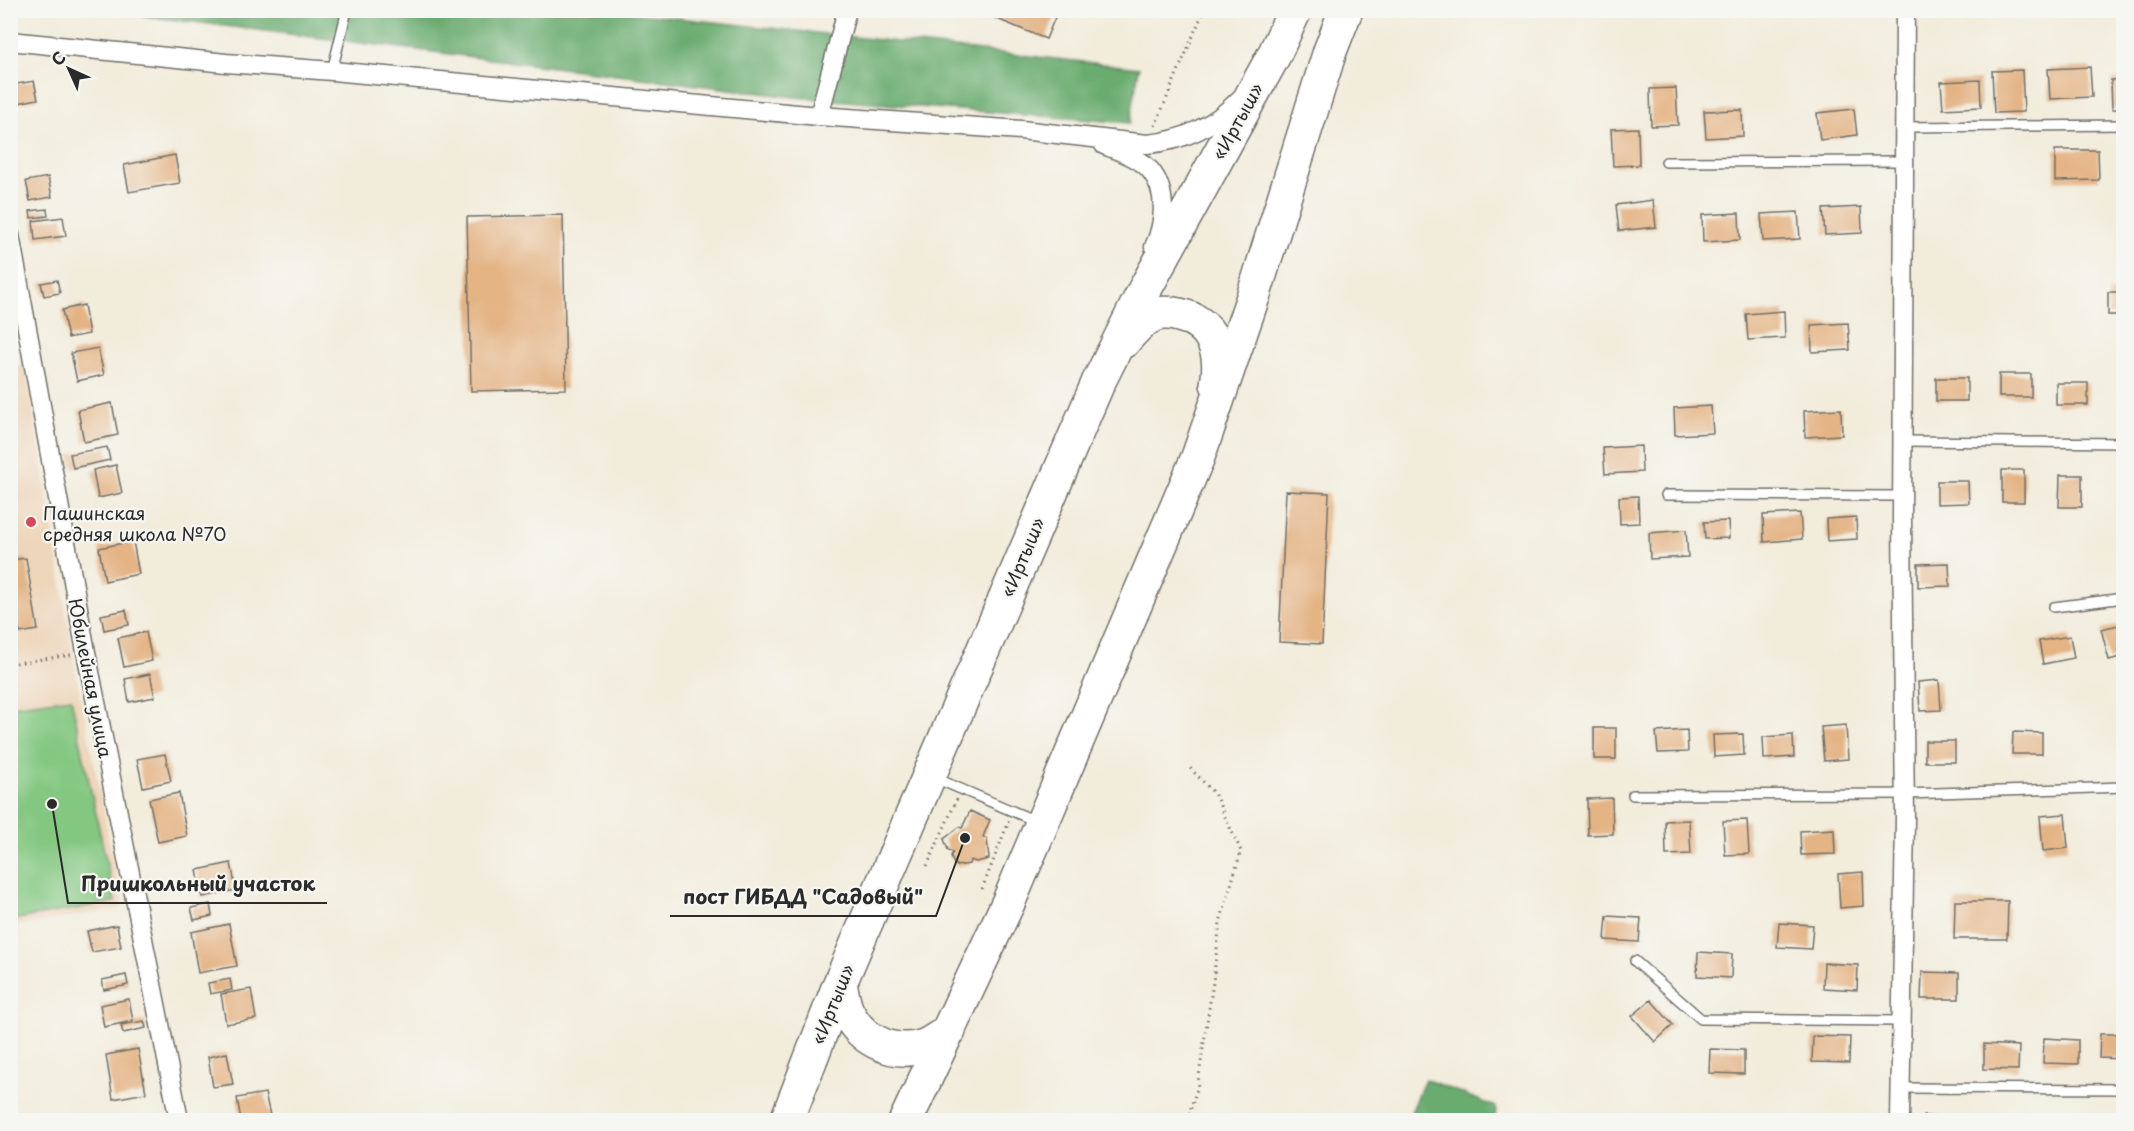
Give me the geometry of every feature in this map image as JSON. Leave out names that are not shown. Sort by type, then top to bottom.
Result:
[{"type":"highway","name":"«Иртыш»","points":[[787,1120],[840,983],[1098,384],[1144,289],[1274,55],[1295,10]]},
{"type":"highway","points":[[913,1112],[949,1031],[1028,818],[1198,457],[1254,294],[1329,51],[1346,10]]},
{"type":"highway","points":[[1098,384],[1126,339],[1141,323],[1153,315],[1170,313],[1185,316],[1198,322],[1210,333],[1218,351],[1219,371],[1208,427]]},
{"type":"highway","points":[[840,983],[846,1008],[855,1025],[869,1039],[903,1049],[922,1047],[949,1031]]},
{"type":"street","points":[[819,116],[847,10]]},
{"type":"street","points":[[1900,1120],[1904,794],[1902,441],[1905,10]]},
{"type":"street","points":[[10,42],[819,116],[1021,130],[1148,144],[1167,142],[1192,134],[1215,121],[1232,108],[1250,89],[1274,55]]},
{"type":"street","points":[[1038,519],[1080,391],[1113,322],[1155,244],[1164,213],[1158,183],[1149,169],[1136,159],[1079,136]]},
{"type":"street","name":"Юбилейная улица","points":[[10,234],[86,652],[179,1120]]},
{"type":"lane","points":[[332,71],[347,10]]},
{"type":"lane","points":[[1904,127],[2124,124]]},
{"type":"lane","points":[[1666,162],[1904,161]]},
{"type":"lane","points":[[1902,441],[2124,443]]},
{"type":"lane","points":[[1666,495],[1902,496]]},
{"type":"lane","points":[[2054,607],[2124,598]]},
{"type":"lane","points":[[930,776],[1028,818]]},
{"type":"lane","points":[[1633,795],[1904,794],[2124,787]]},
{"type":"lane","points":[[1635,961],[1701,1019],[1901,1021]]},
{"type":"lane","points":[[1900,1088],[2124,1089]]},
{"type":"path","points":[[1148,144],[1204,10]]},
{"type":"path","points":[[10,664],[86,652]]},
{"type":"path","points":[[1187,1120],[1197,1089],[1220,922],[1241,851],[1214,793],[1190,768]]},
{"type":"path","points":[[927,866],[962,789]]},
{"type":"path","points":[[982,889],[1028,818]]},
{"type":"shaded area","name":"Пашинская средняя школа №70","points":[[26,364],[77,678],[123,908],[11,927],[10,367]]},
{"type":"green space","points":[[105,11],[613,11],[1139,68],[1130,123],[793,97]]},
{"type":"green space","points":[[71,698],[115,902],[11,920],[11,706]]},
{"type":"green space","points":[[1425,1079],[1496,1107],[1495,1120],[1408,1120]]},
{"type":"building","points":[[975,10],[1058,10],[1046,39]]},
{"type":"building","points":[[2090,67],[2092,97],[2050,99],[2048,69]]},
{"type":"building","points":[[2022,70],[2024,112],[1994,113],[1992,71]]},
{"type":"building","points":[[2124,79],[2124,109],[2112,109],[2111,80]]},
{"type":"building","points":[[1980,80],[1981,107],[1943,109],[1941,82]]},
{"type":"building","points":[[34,81],[38,99],[13,104],[10,85]]},
{"type":"building","points":[[1676,88],[1678,125],[1651,126],[1650,89]]},
{"type":"building","points":[[1854,109],[1857,135],[1820,140],[1817,113]]},
{"type":"building","points":[[1742,110],[1743,136],[1706,138],[1704,111]]},
{"type":"building","points":[[1638,128],[1639,165],[1613,166],[1611,129]]},
{"type":"building","points":[[2055,150],[2098,150],[2099,180],[2055,181]]},
{"type":"building","points":[[175,155],[180,183],[129,192],[124,165]]},
{"type":"building","points":[[2120,157],[2124,157],[2124,181],[2120,181]]},
{"type":"building","points":[[48,177],[52,197],[30,201],[26,181]]},
{"type":"building","points":[[1653,200],[1656,227],[1619,231],[1616,205]]},
{"type":"building","points":[[1861,207],[1862,233],[1825,235],[1823,209]]},
{"type":"building","points":[[47,209],[48,216],[31,218],[30,211]]},
{"type":"building","points":[[1798,212],[1800,239],[1763,241],[1761,214]]},
{"type":"building","points":[[1739,213],[1740,240],[1703,242],[1702,215]]},
{"type":"building","points":[[563,215],[566,389],[471,391],[467,217]]},
{"type":"building","points":[[63,217],[66,236],[35,240],[33,221]]},
{"type":"building","points":[[57,280],[60,293],[44,296],[41,283]]},
{"type":"building","points":[[2108,292],[2124,292],[2124,315],[2108,315]]},
{"type":"building","points":[[84,305],[89,334],[68,338],[62,310]]},
{"type":"building","points":[[1784,311],[1785,338],[1748,340],[1746,314]]},
{"type":"building","points":[[1848,323],[1850,350],[1812,352],[1811,325]]},
{"type":"building","points":[[98,348],[104,375],[77,381],[71,353]]},
{"type":"building","points":[[1999,374],[2031,374],[2031,397],[1999,397]]},
{"type":"building","points":[[1936,378],[1967,378],[1967,401],[1936,401]]},
{"type":"building","points":[[2056,383],[2088,383],[2088,405],[2056,405]]},
{"type":"building","points":[[112,403],[118,435],[84,442],[78,410]]},
{"type":"building","points":[[1711,406],[1713,433],[1675,435],[1674,408]]},
{"type":"building","points":[[1841,409],[1842,435],[1805,437],[1804,411]]},
{"type":"building","points":[[1641,446],[1642,472],[1605,474],[1603,448]]},
{"type":"building","points":[[107,447],[110,460],[73,468],[70,454]]},
{"type":"building","points":[[116,465],[122,493],[98,498],[93,470]]},
{"type":"building","points":[[2002,470],[2024,470],[2024,502],[2002,502]]},
{"type":"building","points":[[2060,475],[2082,475],[2082,507],[2059,507]]},
{"type":"building","points":[[1937,481],[1968,481],[1969,503],[1937,504]]},
{"type":"building","points":[[1286,491],[1329,493],[1322,644],[1279,642]]},
{"type":"building","points":[[1638,496],[1639,523],[1620,524],[1619,497]]},
{"type":"building","points":[[1800,513],[1802,539],[1764,542],[1763,515]]},
{"type":"building","points":[[1856,517],[1857,539],[1827,541],[1826,519]]},
{"type":"building","points":[[1728,521],[1729,538],[1705,539],[1704,522]]},
{"type":"building","points":[[1686,530],[1688,557],[1650,559],[1649,533]]},
{"type":"building","points":[[133,541],[139,574],[105,581],[99,548]]},
{"type":"building","points":[[26,558],[38,630],[20,633],[10,577],[10,560]]},
{"type":"building","points":[[1949,563],[1950,586],[1918,587],[1918,564]]},
{"type":"building","points":[[126,610],[129,625],[104,630],[101,615]]},
{"type":"building","points":[[2123,624],[2124,656],[2109,660],[2101,629]]},
{"type":"building","points":[[146,632],[152,661],[124,667],[118,638]]},
{"type":"building","points":[[2070,636],[2074,658],[2043,664],[2039,641]]},
{"type":"building","points":[[150,674],[155,697],[129,702],[125,679]]},
{"type":"building","points":[[1939,680],[1941,710],[1920,711],[1918,682]]},
{"type":"building","points":[[1846,725],[1848,759],[1824,761],[1821,727]]},
{"type":"building","points":[[1594,728],[1616,728],[1616,759],[1594,759]]},
{"type":"building","points":[[1687,730],[1688,752],[1658,753],[1656,732]]},
{"type":"building","points":[[2013,732],[2042,733],[2042,754],[2012,754]]},
{"type":"building","points":[[1743,734],[1744,755],[1714,757],[1713,735]]},
{"type":"building","points":[[1793,735],[1794,757],[1764,759],[1763,737]]},
{"type":"building","points":[[1925,741],[1955,741],[1955,762],[1925,762]]},
{"type":"building","points":[[165,754],[171,781],[143,787],[137,759]]},
{"type":"building","points":[[179,793],[187,836],[158,842],[149,799]]},
{"type":"building","points":[[1612,798],[1613,834],[1588,835],[1587,799]]},
{"type":"building","points":[[970,811],[990,820],[983,837],[987,839],[989,859],[976,862],[970,860],[969,864],[957,866],[951,856],[953,852],[948,850],[944,839],[959,827],[962,828]]},
{"type":"building","points":[[2065,814],[2068,848],[2043,851],[2040,816]]},
{"type":"building","points":[[1689,820],[1691,854],[1666,855],[1665,821]]},
{"type":"building","points":[[1747,820],[1749,854],[1725,855],[1723,821]]},
{"type":"building","points":[[1834,829],[1835,854],[1801,855],[1800,831]]},
{"type":"building","points":[[231,863],[236,890],[202,897],[197,870]]},
{"type":"building","points":[[1863,872],[1864,906],[1840,908],[1838,874]]},
{"type":"building","points":[[1955,901],[2008,901],[2007,939],[1954,939]]},
{"type":"building","points":[[210,904],[212,916],[194,920],[191,908]]},
{"type":"building","points":[[1607,916],[1641,918],[1639,942],[1605,940]]},
{"type":"building","points":[[1779,923],[1813,925],[1811,949],[1777,947]]},
{"type":"building","points":[[229,924],[237,966],[198,973],[191,932]]},
{"type":"building","points":[[117,925],[121,947],[92,952],[87,931]]},
{"type":"building","points":[[1698,952],[1732,954],[1731,978],[1697,976]]},
{"type":"building","points":[[1824,963],[1858,965],[1857,990],[1823,988]]},
{"type":"building","points":[[1922,972],[1959,973],[1959,999],[1921,999]]},
{"type":"building","points":[[126,975],[128,985],[104,990],[102,980]]},
{"type":"building","points":[[230,979],[232,990],[210,994],[208,983]]},
{"type":"building","points":[[251,989],[256,1019],[226,1024],[221,994]]},
{"type":"building","points":[[129,999],[133,1021],[104,1027],[100,1005]]},
{"type":"building","points":[[1651,1000],[1673,1025],[1655,1042],[1632,1016]]},
{"type":"building","points":[[144,1021],[146,1028],[123,1033],[121,1025]]},
{"type":"building","points":[[2100,1034],[2124,1034],[2124,1059],[2099,1058]]},
{"type":"building","points":[[1813,1036],[1850,1037],[1849,1063],[1812,1062]]},
{"type":"building","points":[[2044,1038],[2078,1040],[2078,1064],[2043,1063]]},
{"type":"building","points":[[1984,1044],[2019,1046],[2018,1070],[1984,1069]]},
{"type":"building","points":[[138,1049],[146,1093],[113,1099],[106,1055]]},
{"type":"building","points":[[1710,1049],[1744,1050],[1744,1074],[1709,1073]]},
{"type":"building","points":[[227,1053],[233,1084],[213,1087],[208,1057]]},
{"type":"building","points":[[265,1093],[271,1120],[241,1120],[237,1098]]},
{"type":"building","points":[[1924,1116],[1957,1118],[1957,1120],[1924,1120]]},
{"type":"place","name":"Пашинская средняя школа №70","points":[[31,522]]},
{"type":"place","name":"Пришкольный участок","points":[[52,804]]},
{"type":"place","name":"пост ГИБДД \"Садовый\"","points":[[965,838]]}]
